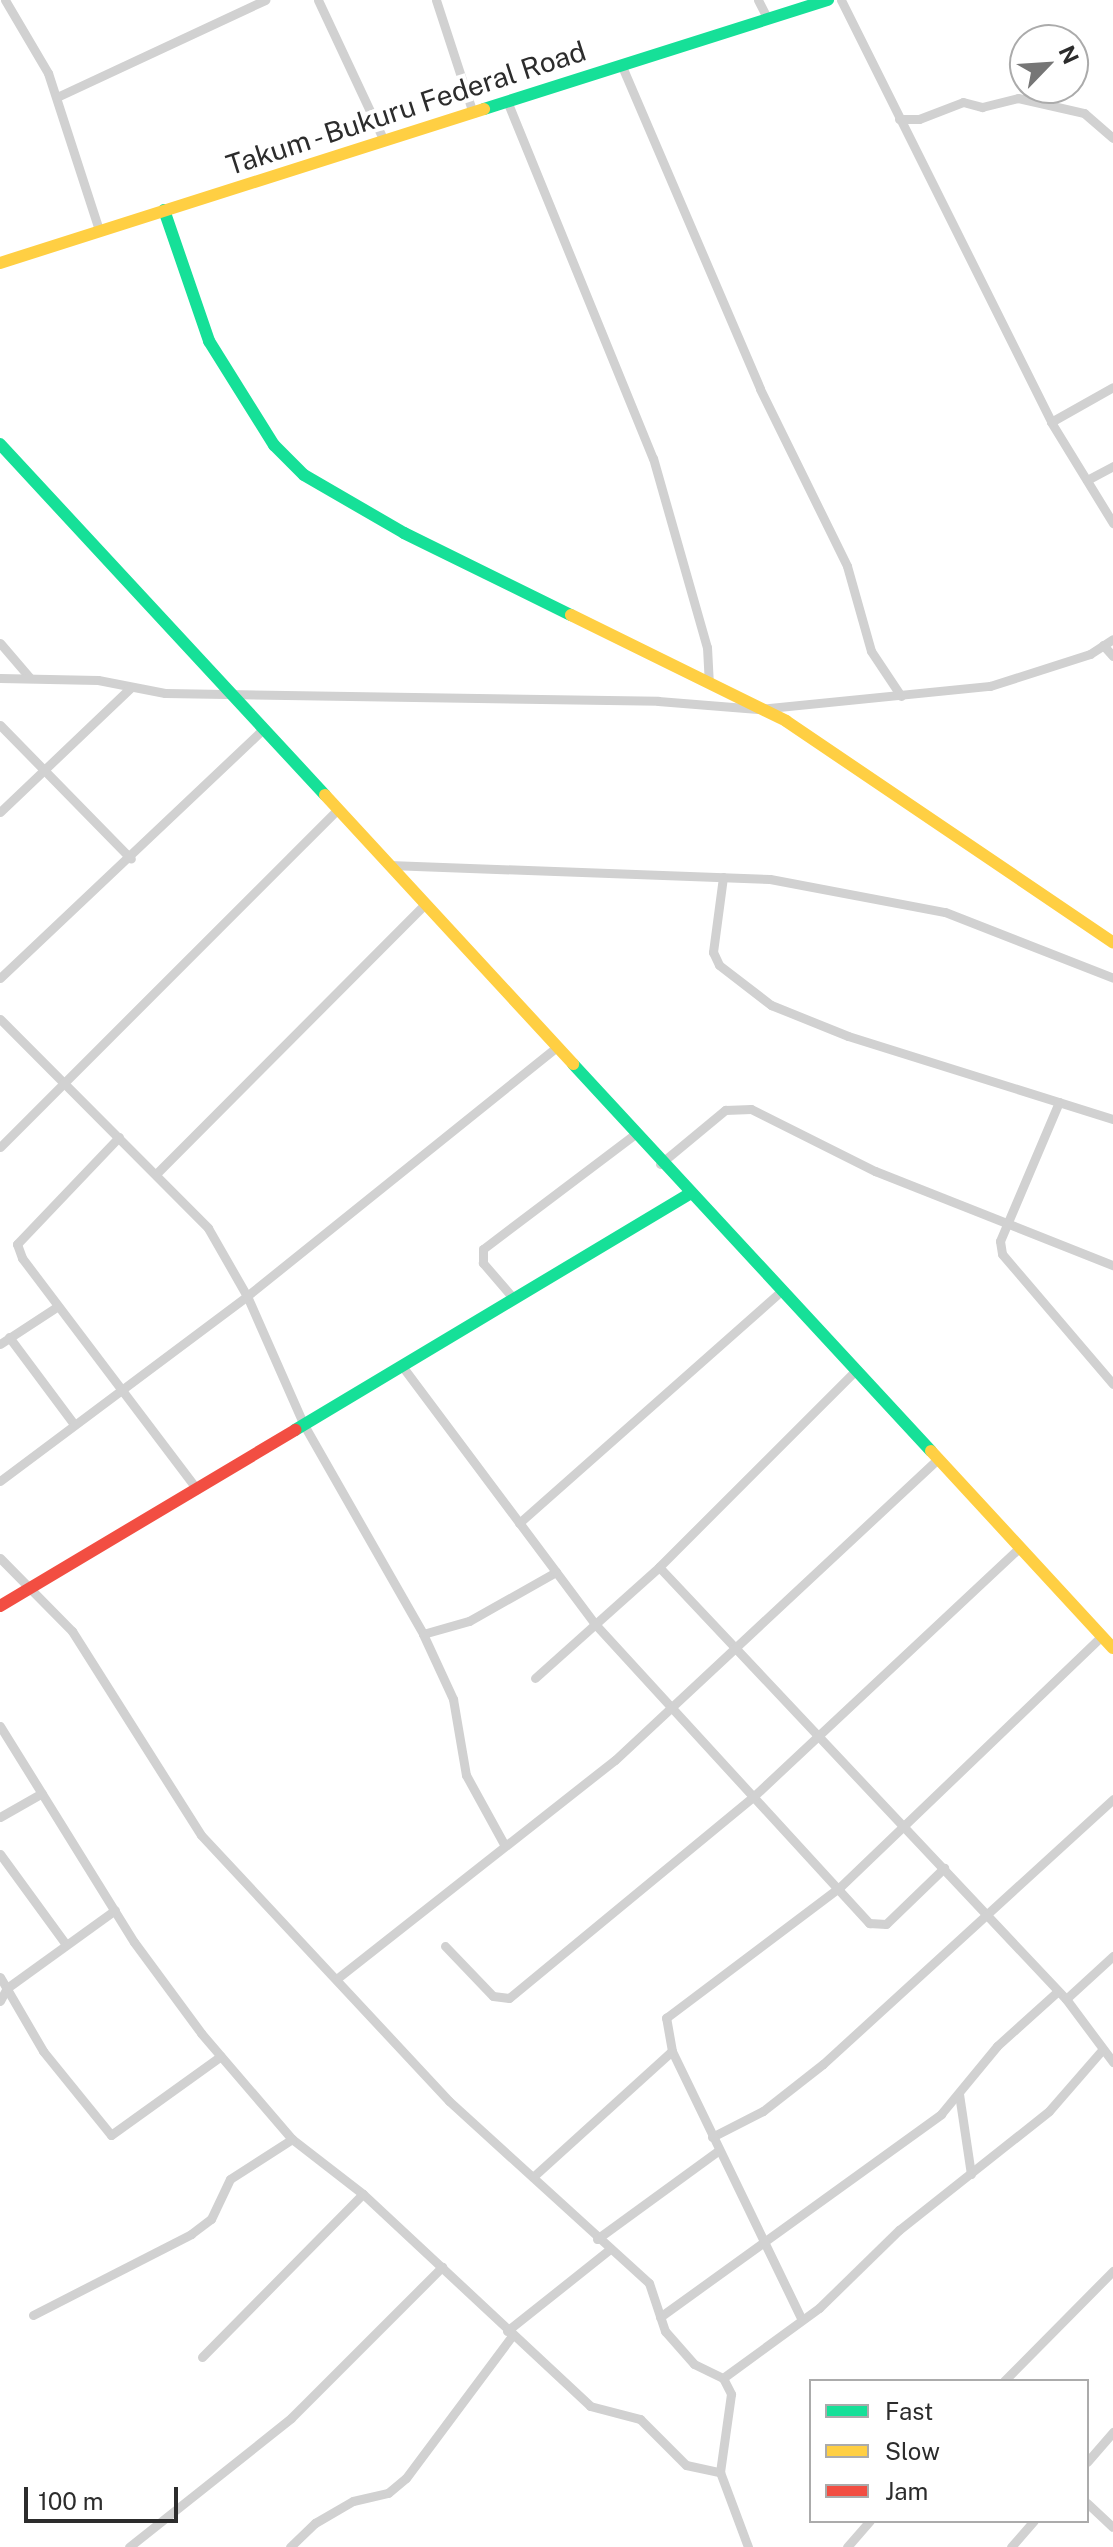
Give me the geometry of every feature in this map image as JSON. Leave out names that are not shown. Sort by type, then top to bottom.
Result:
[{"type":"main road","name":"Takum - Bukuru Federal Road","points":[[0,263],[828,0]]},
{"type":"main road","points":[[164,210],[209,341],[284,458],[404,533],[709,681],[812,737],[998,870],[1113,942]]},
{"type":"main road","points":[[1,447],[660,1164],[1113,1648]]},
{"type":"main road","points":[[0,1606],[690,1194]]},
{"type":"street","points":[[57,97],[265,0]]},
{"type":"street","points":[[318,0],[384,141]]},
{"type":"street","points":[[436,0],[473,113]]},
{"type":"street","points":[[758,0],[767,18]]},
{"type":"street","points":[[841,0],[1051,422],[1113,523]]},
{"type":"street","points":[[3,1],[57,97],[99,230]]},
{"type":"street","points":[[621,64],[760,389],[847,566],[871,651],[901,696]]},
{"type":"street","points":[[899,119],[963,102],[982,107],[1018,98],[1084,113],[1113,138]]},
{"type":"street","points":[[507,101],[653,458],[707,647],[709,681]]},
{"type":"street","points":[[1051,422],[1113,387]]},
{"type":"street","points":[[1087,480],[1113,466]]},
{"type":"street","points":[[0,678],[130,688],[758,709],[990,686],[1113,639]]},
{"type":"street","points":[[0,643],[30,678]]},
{"type":"street","points":[[1103,645],[1113,656]]},
{"type":"street","points":[[0,812],[130,688]]},
{"type":"street","points":[[0,725],[131,859]]},
{"type":"street","points":[[0,978],[131,859],[261,731]]},
{"type":"street","points":[[0,1147],[336,811]]},
{"type":"street","points":[[385,865],[784,881],[945,912],[1113,978]]},
{"type":"street","points":[[723,877],[713,952],[719,965],[771,1005],[848,1036],[1113,1119]]},
{"type":"street","points":[[156,1174],[423,906]]},
{"type":"street","points":[[0,1019],[208,1228],[247,1296],[304,1425],[423,1634],[453,1699],[466,1775],[504,1844]]},
{"type":"street","points":[[0,1481],[122,1385],[247,1296],[555,1048]]},
{"type":"street","points":[[1059,1102],[1012,1221],[1000,1241],[1002,1254],[1113,1384]]},
{"type":"street","points":[[660,1164],[725,1110],[751,1109],[875,1171],[988,1219],[1012,1221],[1052,1246],[1113,1265]]},
{"type":"street","points":[[514,1299],[483,1263],[483,1249],[635,1134]]},
{"type":"street","points":[[119,1137],[17,1244],[58,1306],[122,1385],[197,1489]]},
{"type":"street","points":[[519,1523],[780,1292]]},
{"type":"street","points":[[0,1344],[58,1306]]},
{"type":"street","points":[[9,1337],[73,1423]]},
{"type":"street","points":[[402,1366],[595,1624],[671,1710],[880,1927],[944,1868]]},
{"type":"street","points":[[535,1678],[659,1567],[854,1372]]},
{"type":"street","points":[[339,1977],[671,1710],[936,1461]]},
{"type":"street","points":[[445,1946],[493,1996],[509,1998],[754,1796],[1019,1548]]},
{"type":"street","points":[[0,1558],[34,1586],[72,1631],[201,1835],[339,1977],[449,2101],[534,2176],[609,2250],[649,2283],[660,2317],[680,2350],[723,2378],[732,2401],[720,2472],[748,2547]]},
{"type":"street","points":[[659,1567],[822,1733],[1066,1999],[1113,2062]]},
{"type":"street","points":[[423,1634],[469,1621],[556,1572]]},
{"type":"street","points":[[801,2318],[769,2240],[712,2137],[672,2051],[665,2026],[671,2011],[840,1887],[1102,1636]]},
{"type":"street","points":[[0,1726],[115,1910],[221,2056],[292,2139],[363,2194],[590,2406],[640,2419],[686,2465],[720,2472]]},
{"type":"street","points":[[0,1817],[42,1793]]},
{"type":"street","points":[[712,2137],[763,2111],[823,2064],[1113,1799]]},
{"type":"street","points":[[0,1854],[65,1943]]},
{"type":"street","points":[[0,2001],[7,1988],[65,1943],[115,1910]]},
{"type":"street","points":[[1066,1999],[1113,1956]]},
{"type":"street","points":[[0,1977],[43,2051],[111,2135],[221,2056]]},
{"type":"street","points":[[660,2317],[941,2114],[997,2046],[1058,1991]]},
{"type":"street","points":[[723,2378],[801,2318],[1049,2111],[1102,2050]]},
{"type":"street","points":[[534,2176],[672,2051]]},
{"type":"street","points":[[959,2094],[971,2174]]},
{"type":"street","points":[[33,2315],[191,2234],[211,2219],[230,2179],[292,2139]]},
{"type":"street","points":[[597,2239],[719,2150]]},
{"type":"street","points":[[202,2357],[363,2194]]},
{"type":"street","points":[[290,2547],[315,2523],[353,2501],[388,2493],[406,2478],[510,2334],[609,2250]]},
{"type":"street","points":[[129,2547],[291,2418],[442,2267]]},
{"type":"street","points":[[1006,2379],[1113,2271]]},
{"type":"street","points":[[1089,2460],[1113,2432]]},
{"type":"street","points":[[1089,2505],[1113,2527]]},
{"type":"street","points":[[847,2547],[868,2523]]},
{"type":"street","points":[[1011,2547],[1032,2523]]},
{"type":"traffic: fast","points":[[484,109],[828,0]]},
{"type":"traffic: fast","points":[[164,210],[209,341],[274,445],[304,475],[404,533],[571,615]]},
{"type":"traffic: fast","points":[[0,444],[325,795]]},
{"type":"traffic: fast","points":[[573,1064],[931,1451]]},
{"type":"traffic: fast","points":[[295,1430],[690,1194]]},
{"type":"traffic: slow","points":[[0,263],[484,109]]},
{"type":"traffic: slow","points":[[571,615],[786,721],[1113,942]]},
{"type":"traffic: slow","points":[[325,795],[573,1064]]},
{"type":"traffic: slow","points":[[931,1451],[1113,1648]]},
{"type":"traffic: jam","points":[[0,1606],[295,1430]]}]
